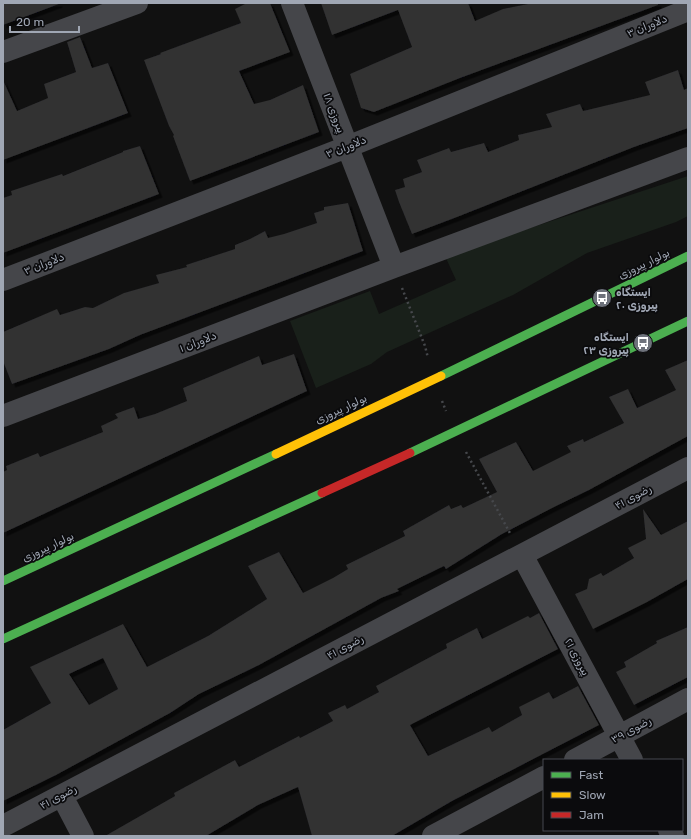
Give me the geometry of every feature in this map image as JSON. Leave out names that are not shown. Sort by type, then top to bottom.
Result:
[{"type":"main road","name":"بولوار پیروزی","points":[[3,581],[433,380],[688,256]]},
{"type":"main road","points":[[3,639],[448,435],[688,321]]},
{"type":"street","points":[[3,52],[137,3]]},
{"type":"street","name":"پیروزی ۱۸","points":[[292,3],[394,267]]},
{"type":"street","name":"دلاوران ۳","points":[[3,280],[347,147],[688,10]]},
{"type":"street","name":"دلاوران ۱","points":[[3,416],[394,267],[688,158]]},
{"type":"street","name":"رضوی ۴۱","points":[[3,826],[688,468]]},
{"type":"street","name":"پیروزی ۲۱","points":[[522,555],[631,759]]},
{"type":"street","name":"رضوی ۳۹","points":[[577,759],[688,699]]},
{"type":"street","points":[[433,836],[543,778]]},
{"type":"street","points":[[62,796],[83,836]]},
{"type":"shaded area","points":[[688,176],[688,216],[676,222],[587,253],[513,295],[387,352],[371,364],[316,388],[290,321],[370,291],[379,314],[456,280],[445,256]]},
{"type":"building","points":[[3,3],[59,3],[59,4],[3,25]]},
{"type":"building","points":[[247,3],[270,3],[290,52],[239,71],[254,104],[270,100],[303,85],[319,132],[190,181],[173,136],[174,135],[169,126],[144,60],[241,23],[235,9]]},
{"type":"building","points":[[321,3],[468,3],[475,21],[503,9],[533,3],[658,3],[658,5],[460,78],[374,112],[361,108],[350,74],[412,47],[398,10],[332,35]]},
{"type":"building","points":[[80,37],[92,68],[108,63],[128,113],[3,160],[3,80],[17,111],[48,98],[44,84],[76,72],[67,42]]},
{"type":"building","points":[[678,70],[684,90],[688,88],[688,128],[634,147],[412,234],[395,190],[405,187],[403,179],[422,172],[417,160],[449,148],[451,152],[484,143],[488,152],[519,140],[518,135],[552,127],[546,114],[580,104],[583,111],[650,95],[645,82]]},
{"type":"building","points":[[140,146],[159,194],[3,253],[3,198],[12,195],[11,191],[62,174],[63,176],[123,151]]},
{"type":"building","points":[[348,203],[363,251],[140,335],[109,349],[12,384],[3,361],[3,332],[57,309],[60,315],[85,307],[93,308],[124,293],[159,283],[156,275],[187,267],[186,265],[235,249],[235,245],[265,231],[268,238],[317,223],[314,213],[324,210],[324,207]]},
{"type":"building","points":[[294,354],[307,391],[3,533],[3,472],[7,470],[6,466],[38,453],[40,457],[103,432],[101,426],[118,418],[115,414],[134,407],[138,419],[187,401],[183,388],[259,356],[262,365]]},
{"type":"building","points":[[688,360],[688,436],[589,490],[502,534],[446,569],[444,566],[397,589],[399,591],[381,598],[259,665],[199,694],[170,713],[56,775],[3,801],[3,730],[51,703],[30,667],[123,624],[147,667],[208,636],[267,599],[248,566],[279,552],[303,593],[348,569],[346,565],[405,536],[403,531],[449,505],[451,509],[461,505],[463,508],[497,492],[479,459],[516,442],[533,471],[571,452],[567,446],[583,439],[584,442],[624,423],[609,397],[628,389],[637,408],[676,390],[665,370]],"holes":[[[103,658],[118,689],[89,705],[69,674]]]},
{"type":"building","points":[[643,509],[661,535],[688,521],[688,579],[647,602],[593,629],[575,594],[587,589],[589,579],[601,573],[603,576],[634,558],[628,548],[646,539]]},
{"type":"building","points":[[539,613],[558,649],[410,725],[428,756],[489,727],[492,732],[522,715],[519,707],[549,692],[553,699],[578,686],[599,725],[452,801],[392,836],[312,836],[298,787],[258,805],[206,836],[105,836],[175,796],[174,793],[235,760],[239,767],[299,736],[300,738],[333,721],[328,713],[345,705],[347,709],[379,692],[376,686],[447,648],[446,644],[477,628],[482,639],[528,616],[530,618]]},
{"type":"building","points":[[688,627],[688,677],[634,705],[616,672],[626,667],[624,662],[657,643],[656,641]]},
{"type":"traffic: fast","points":[[441,376],[688,256]]},
{"type":"traffic: fast","points":[[410,453],[688,321]]},
{"type":"traffic: fast","points":[[3,581],[276,454]]},
{"type":"traffic: fast","points":[[3,639],[322,493]]},
{"type":"traffic: slow","points":[[276,454],[441,376]]},
{"type":"traffic: jam","points":[[322,493],[410,453]]},
{"type":"place","name":"ایستگاه پیروزی ۲۰","points":[[602,298]]},
{"type":"place","name":"ایستگاه پیروزی ۲۳","points":[[643,343]]}]
